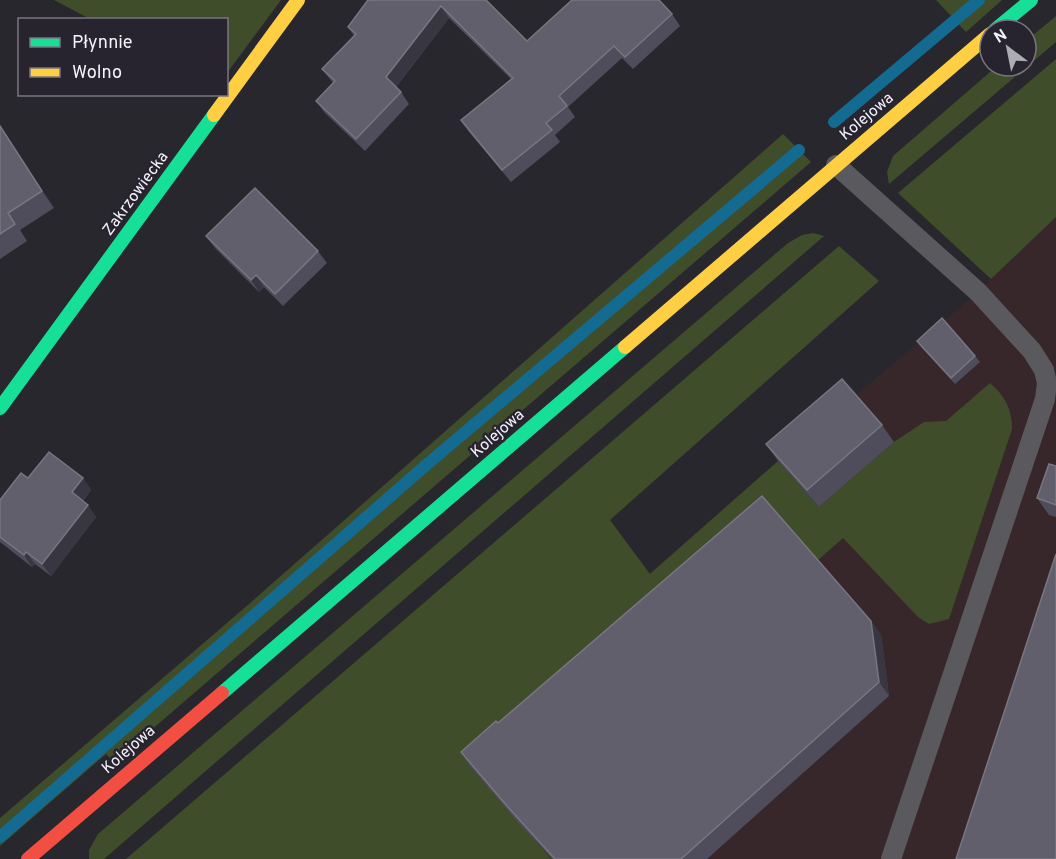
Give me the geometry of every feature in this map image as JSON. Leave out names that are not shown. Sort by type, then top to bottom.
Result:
[{"type":"street","name":"Zakrzowiecka","points":[[228,96],[298,0]]},
{"type":"street","points":[[1009,18],[1030,0]]},
{"type":"street","name":"Kolejowa","points":[[28,859],[978,44]]},
{"type":"street","name":"Zakrzowiecka","points":[[0,408],[228,96]]},
{"type":"lane","points":[[836,165],[978,292],[1032,351],[1044,370],[1047,383],[1045,399],[891,859]]},
{"type":"shaded area","points":[[1056,217],[1056,859],[465,859],[403,788],[778,461],[978,292]]},
{"type":"green space","points":[[54,0],[281,0],[228,72],[228,18],[88,18]]},
{"type":"green space","points":[[936,0],[1002,0],[982,18],[978,18],[978,21],[966,32]]},
{"type":"green space","points":[[1056,16],[1056,42],[1038,57],[1038,31]]},
{"type":"green space","points":[[1056,59],[1056,217],[991,279],[898,193],[1034,78],[1038,78],[1038,74]]},
{"type":"green space","points":[[983,78],[1014,78],[889,184],[887,172],[893,156]]},
{"type":"green space","points":[[783,134],[811,162],[114,762],[106,754],[0,846],[0,818],[249,604]]},
{"type":"green space","points":[[813,233],[824,236],[104,859],[89,859],[89,850],[98,834],[788,243],[802,235]]},
{"type":"green space","points":[[839,246],[879,281],[610,520],[650,574],[778,461],[819,507],[894,442],[924,422],[946,421],[990,383],[1007,403],[1012,429],[949,619],[929,624],[918,617],[843,538],[817,561],[471,766],[551,859],[126,859]]},
{"type":"building","points":[[368,0],[486,0],[527,41],[572,0],[659,0],[672,14],[625,57],[614,46],[559,96],[567,106],[546,123],[552,130],[502,170],[461,120],[513,78],[441,6],[386,77],[401,92],[356,139],[316,101],[335,81],[322,69],[356,34],[348,27]]},
{"type":"building","points":[[0,126],[42,191],[8,213],[15,224],[0,234]]},
{"type":"building","points":[[255,188],[318,251],[275,294],[256,275],[251,280],[206,236]]},
{"type":"building","points":[[942,318],[975,356],[951,378],[917,341]]},
{"type":"building","points":[[842,379],[882,425],[807,490],[766,444]]},
{"type":"building","points":[[49,452],[83,478],[72,492],[88,505],[42,564],[26,552],[24,555],[0,537],[0,500],[21,473],[28,478]]},
{"type":"building","points":[[1049,464],[1056,466],[1056,505],[1037,498]]},
{"type":"building","points":[[762,496],[871,621],[879,682],[681,859],[555,859],[461,752],[496,721],[498,723]]},
{"type":"building","points":[[1056,554],[1056,859],[956,859]]},
{"type":"waterway","points":[[834,122],[979,0]]},
{"type":"waterway","points":[[0,837],[425,466],[799,150]]},
{"type":"traffic: fast","points":[[1009,18],[1031,0]]},
{"type":"traffic: fast","points":[[0,408],[214,115]]},
{"type":"traffic: fast","points":[[222,693],[625,347]]},
{"type":"traffic: slow","points":[[228,96],[298,0]]},
{"type":"traffic: slow","points":[[625,347],[978,44]]},
{"type":"traffic: slow","points":[[214,115],[228,96]]},
{"type":"traffic: jam","points":[[28,859],[222,693]]}]
